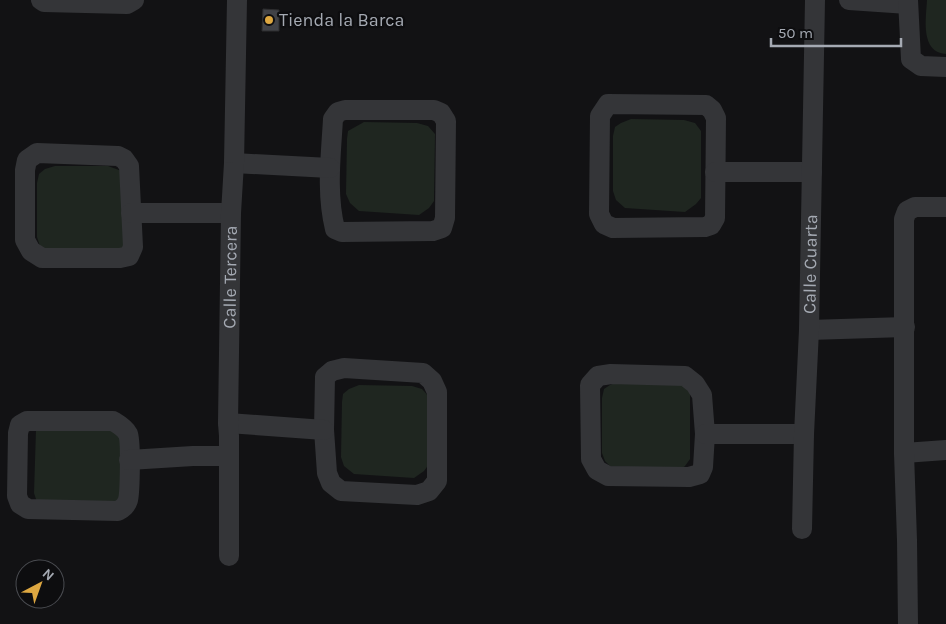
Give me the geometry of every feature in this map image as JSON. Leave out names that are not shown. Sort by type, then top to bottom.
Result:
[{"type":"street","points":[[41,0],[44,2],[127,4],[134,0]]},
{"type":"street","name":"Calle Tercera","points":[[229,556],[228,423],[231,213],[234,163],[237,0]]},
{"type":"street","name":"Calle Cuarta","points":[[802,529],[809,330],[815,0]]},
{"type":"street","points":[[849,0],[908,2],[912,59],[921,66],[946,67]]},
{"type":"street","points":[[608,104],[706,105],[712,110],[716,118],[715,172],[715,218],[711,224],[705,227],[613,228],[604,224],[599,214],[600,116],[603,109],[608,104]]},
{"type":"street","points":[[345,110],[434,110],[441,113],[446,121],[445,218],[442,228],[433,231],[342,232],[335,229],[332,219],[330,168],[333,119],[338,112],[345,110]]},
{"type":"street","points":[[37,153],[118,156],[129,166],[131,213],[133,247],[128,256],[120,258],[42,258],[31,251],[25,240],[25,170],[27,160],[37,153]]},
{"type":"street","points":[[234,163],[330,168]]},
{"type":"street","points":[[715,172],[812,172]]},
{"type":"street","points":[[908,624],[904,453],[904,219],[907,211],[915,207],[946,207]]},
{"type":"street","points":[[131,213],[231,213]]},
{"type":"street","points":[[809,330],[905,327]]},
{"type":"street","points":[[344,368],[423,373],[432,381],[436,392],[437,481],[429,491],[417,495],[342,492],[331,483],[327,473],[324,430],[325,377],[332,370],[344,368]]},
{"type":"street","points":[[611,374],[685,376],[696,384],[702,395],[705,434],[703,467],[700,474],[689,477],[608,476],[597,470],[591,459],[590,385],[598,376],[611,374]]},
{"type":"street","points":[[26,421],[113,421],[122,426],[128,434],[129,460],[128,499],[125,507],[118,511],[28,509],[20,504],[17,496],[18,433],[20,425],[26,421]]},
{"type":"street","points":[[228,423],[324,430]]},
{"type":"street","points":[[705,434],[804,434]]},
{"type":"street","points":[[904,453],[946,450]]},
{"type":"street","points":[[129,460],[228,456]]},
{"type":"shaded area","points":[[927,0],[946,0],[946,54],[938,52],[928,41],[926,33]]},
{"type":"shaded area","points":[[631,119],[684,120],[695,123],[701,131],[701,198],[685,212],[625,208],[616,200],[613,191],[613,136],[615,127]]},
{"type":"shaded area","points":[[364,122],[417,123],[428,126],[435,134],[434,201],[429,208],[419,215],[359,211],[350,203],[346,194],[348,131]]},
{"type":"shaded area","points":[[55,166],[108,166],[119,170],[125,178],[125,244],[120,251],[49,254],[40,246],[37,237],[37,183],[39,174],[45,169]]},
{"type":"shaded area","points":[[620,381],[683,385],[690,393],[690,459],[685,466],[674,474],[614,470],[605,461],[602,453],[602,398],[604,389]]},
{"type":"shaded area","points":[[359,385],[412,386],[422,389],[430,398],[429,464],[424,471],[414,478],[354,474],[344,466],[341,457],[343,394]]},
{"type":"shaded area","points":[[105,422],[122,434],[122,500],[117,507],[37,502],[34,493],[36,430]]},
{"type":"building","points":[[263,9],[279,10],[279,31],[262,31]]},
{"type":"place","name":"Tienda la Barca","points":[[269,20]]}]
